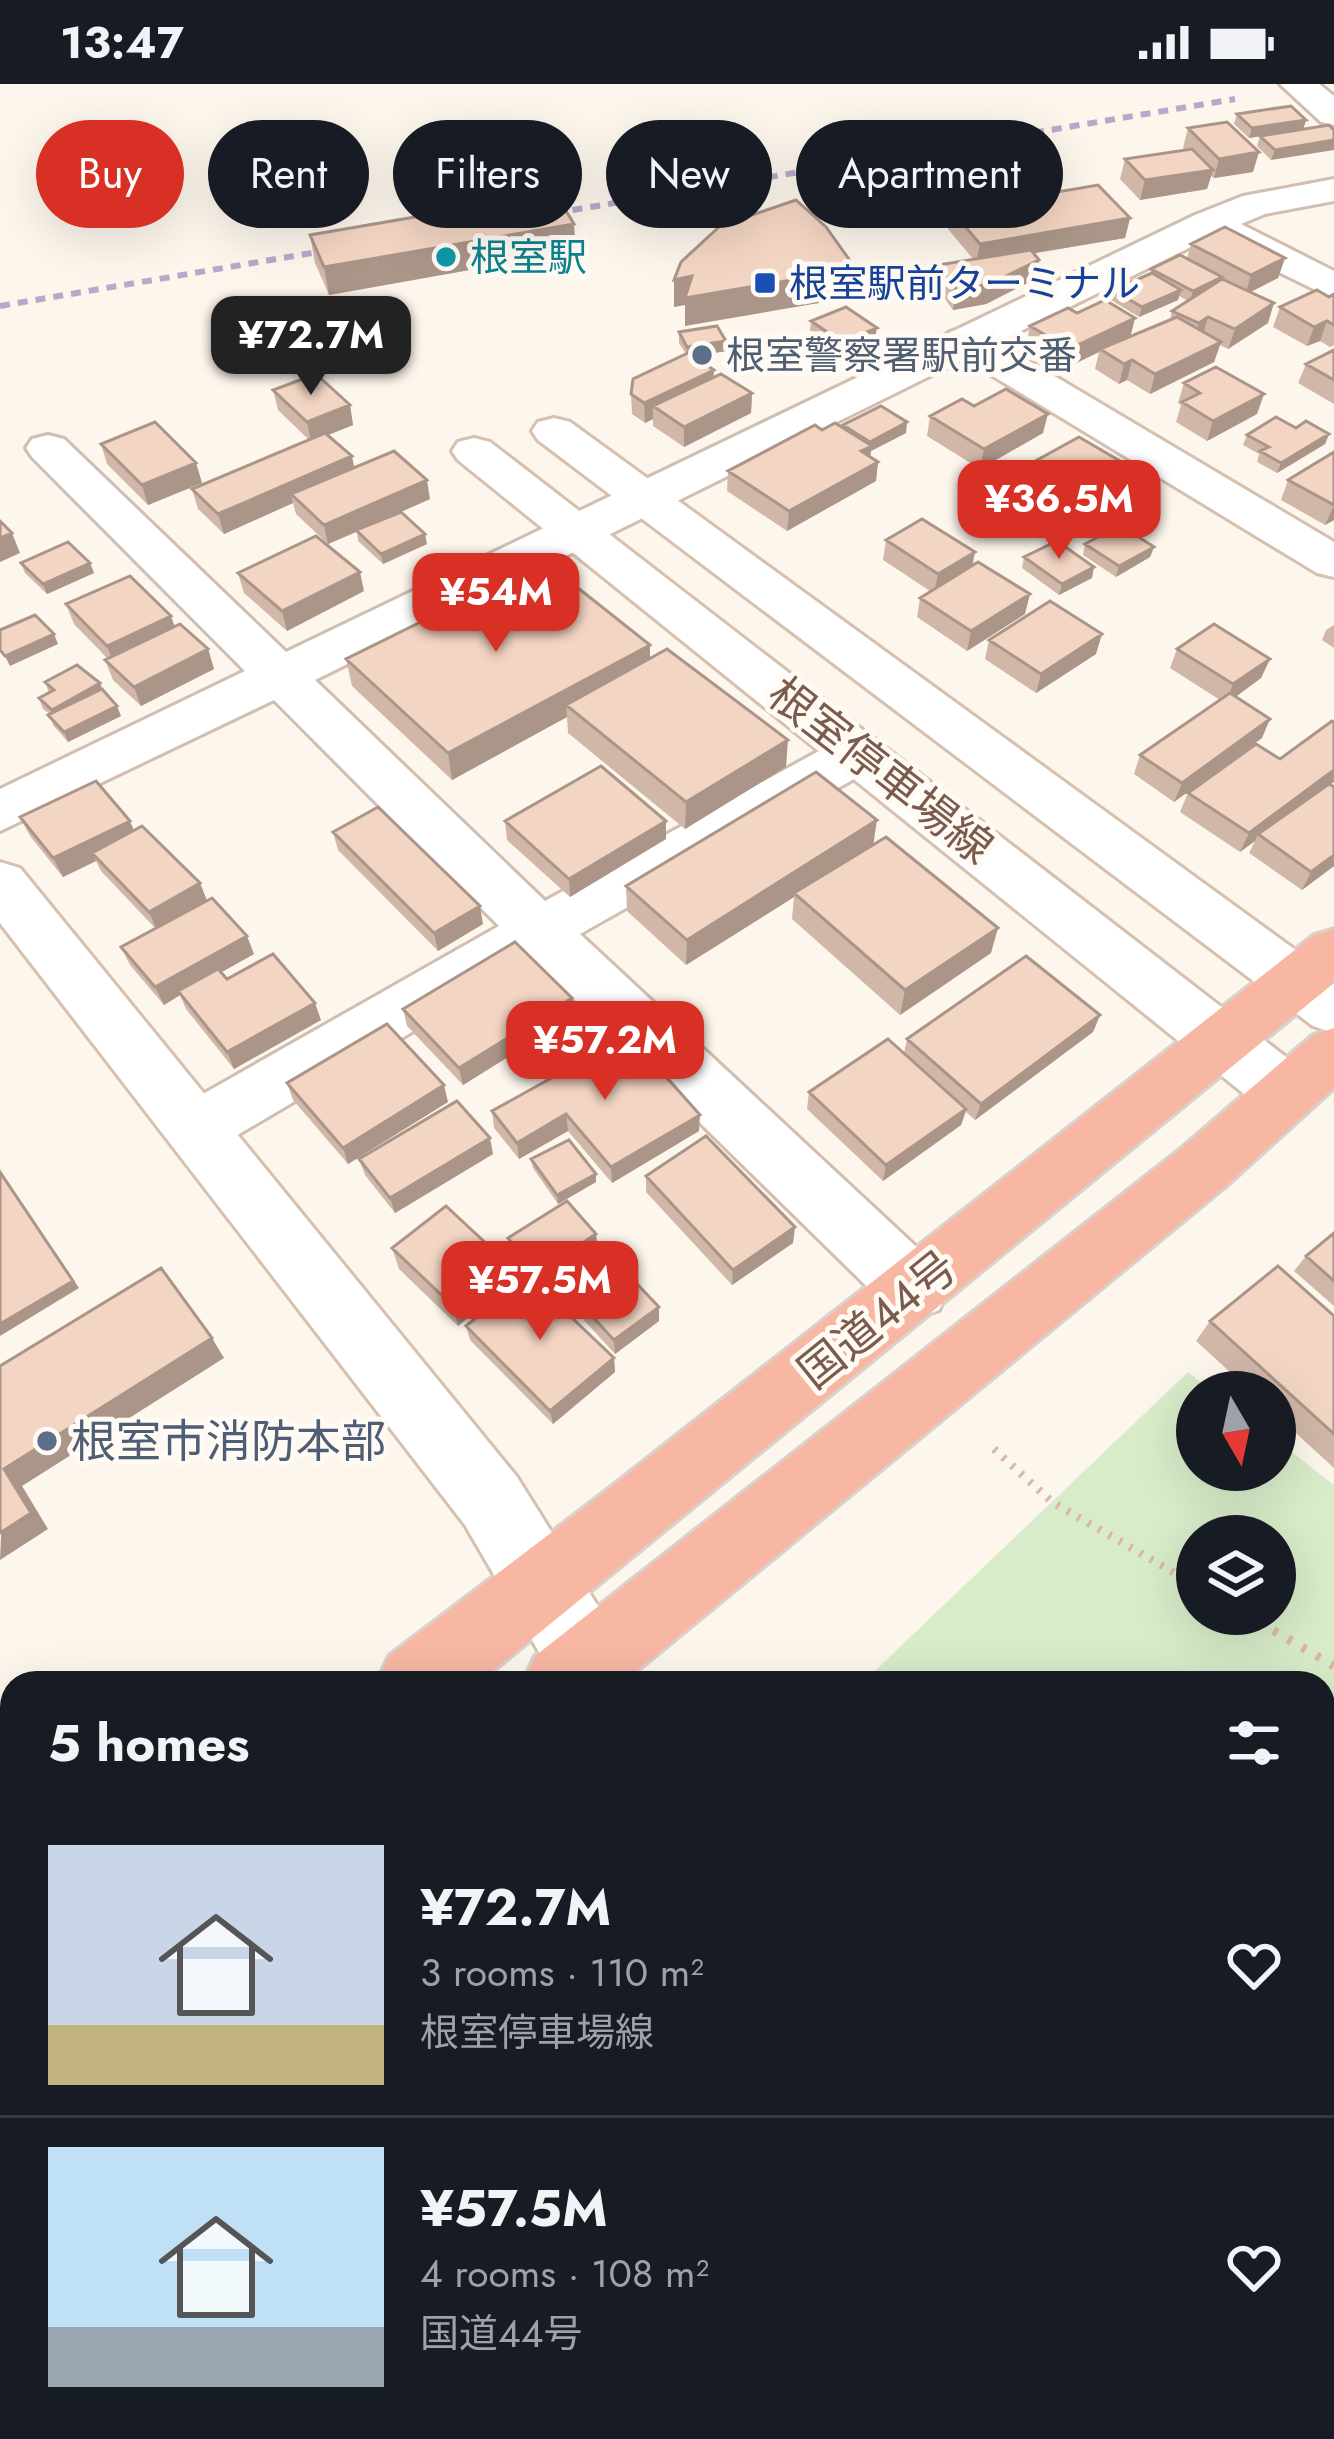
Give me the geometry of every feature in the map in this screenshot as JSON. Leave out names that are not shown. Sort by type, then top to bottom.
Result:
[{"type":"highway","name":"国道44号","points":[[432,1671],[1223,1042],[1325,972]]},
{"type":"highway","name":"国道44号","points":[[590,1671],[1205,1166],[1310,1072]]},
{"type":"street","points":[[1297,84],[1334,114]]},
{"type":"street","points":[[0,812],[1209,223],[1256,204],[1334,190]]},
{"type":"street","points":[[1209,223],[1334,286]]},
{"type":"street","points":[[965,341],[1334,562]]},
{"type":"street","name":"根室停車場線","points":[[554,431],[1325,972]]},
{"type":"street","points":[[48,448],[539,930],[915,1289]]},
{"type":"street","name":"根室停車場線","points":[[474,451],[579,529],[1223,1042],[1310,1072]]},
{"type":"street","points":[[195,1129],[858,753]]},
{"type":"street","points":[[0,883],[491,1502],[582,1671]]},
{"type":"path","points":[[994,1449],[1052,1502],[1176,1574]]},
{"type":"path","points":[[1281,1635],[1334,1666]]},
{"type":"green space","points":[[1176,1383],[1176,1491],[1296,1491],[1296,1455],[1334,1485],[1334,1671],[875,1671]]},
{"type":"building","points":[[1291,106],[1306,120],[1252,128],[1237,114]]},
{"type":"building","points":[[1227,122],[1259,152],[1219,159],[1188,128]]},
{"type":"building","points":[[1329,125],[1334,140],[1275,150],[1260,136]]},
{"type":"building","points":[[1192,149],[1213,170],[1145,180],[1125,159]]},
{"type":"building","points":[[1098,185],[1130,218],[980,244],[966,228],[1063,228],[1063,191]]},
{"type":"building","points":[[796,200],[796,228],[827,228],[856,269],[685,298],[692,276],[674,280],[681,262],[718,228],[772,228],[772,208]]},
{"type":"building","points":[[393,221],[393,228],[551,228],[324,267],[310,235]]},
{"type":"building","points":[[1225,227],[1285,258],[1251,275],[1191,244]]},
{"type":"building","points":[[1031,250],[1039,260],[990,284],[957,290],[938,265]]},
{"type":"building","points":[[1180,255],[1222,277],[1193,291],[1151,269]]},
{"type":"building","points":[[1152,273],[1181,290],[1142,307],[1113,290]]},
{"type":"building","points":[[1222,279],[1274,303],[1235,329],[1208,317],[1199,323],[1172,311]]},
{"type":"building","points":[[1317,290],[1329,297],[1334,294],[1334,325],[1327,321],[1314,327],[1280,307]]},
{"type":"building","points":[[1105,300],[1135,318],[1069,349],[1030,326],[1068,308],[1077,313]]},
{"type":"building","points":[[846,307],[877,328],[842,342],[811,321]]},
{"type":"building","points":[[1177,317],[1221,342],[1155,374],[1132,360],[1124,364],[1100,349]]},
{"type":"building","points":[[717,326],[726,341],[687,347],[679,332]]},
{"type":"building","points":[[1334,350],[1334,380],[1306,364]]},
{"type":"building","points":[[688,353],[714,370],[644,403],[631,394],[633,379]]},
{"type":"building","points":[[1216,367],[1264,394],[1213,421],[1182,402],[1200,393],[1184,383]]},
{"type":"building","points":[[316,374],[350,405],[307,422],[273,390]]},
{"type":"building","points":[[721,374],[752,393],[684,427],[653,406]]},
{"type":"building","points":[[1006,389],[1048,414],[984,449],[930,416],[962,399],[974,406]]},
{"type":"building","points":[[881,406],[907,422],[870,442],[843,425]]},
{"type":"building","points":[[1276,417],[1296,428],[1306,421],[1329,434],[1281,463],[1260,451],[1269,447],[1247,435]]},
{"type":"building","points":[[155,422],[196,463],[142,485],[101,444]]},
{"type":"building","points":[[835,423],[872,446],[861,451],[878,462],[789,511],[728,471],[815,425],[822,430]]},
{"type":"building","points":[[325,433],[352,456],[218,514],[192,489]]},
{"type":"building","points":[[1079,437],[1137,471],[1066,512],[1008,476]]},
{"type":"building","points":[[394,451],[427,480],[324,525],[291,494]]},
{"type":"building","points":[[1334,452],[1334,505],[1288,480]]},
{"type":"building","points":[[401,512],[425,534],[381,554],[356,530]]},
{"type":"building","points":[[922,519],[975,552],[938,574],[886,540]]},
{"type":"building","points":[[0,521],[12,533],[0,538]]},
{"type":"building","points":[[1120,525],[1154,547],[1119,566],[1085,544]]},
{"type":"building","points":[[316,536],[360,572],[282,611],[238,573]]},
{"type":"building","points":[[1057,541],[1094,567],[1062,584],[1024,557]]},
{"type":"building","points":[[68,542],[90,563],[43,584],[21,563]]},
{"type":"building","points":[[544,561],[650,645],[448,753],[346,659]]},
{"type":"building","points":[[978,562],[1030,594],[971,631],[920,598]]},
{"type":"building","points":[[130,576],[171,616],[107,646],[66,604]]},
{"type":"building","points":[[1050,601],[1102,634],[1041,674],[989,640]]},
{"type":"building","points":[[35,615],[54,634],[5,656],[0,650],[0,630]]},
{"type":"building","points":[[180,624],[208,649],[134,687],[105,660]]},
{"type":"building","points":[[1214,624],[1270,659],[1233,684],[1177,649]]},
{"type":"building","points":[[667,649],[788,740],[686,802],[566,705]]},
{"type":"building","points":[[77,665],[100,683],[52,710],[39,698],[54,690],[45,682]]},
{"type":"building","points":[[102,689],[117,706],[64,732],[48,715]]},
{"type":"building","points":[[1230,693],[1270,719],[1182,783],[1140,755]]},
{"type":"building","points":[[1332,721],[1334,770],[1249,833],[1188,793],[1256,744],[1280,759]]},
{"type":"building","points":[[601,766],[666,821],[569,879],[505,821]]},
{"type":"building","points":[[816,772],[877,820],[687,940],[626,886]]},
{"type":"building","points":[[96,781],[130,821],[53,858],[20,817]]},
{"type":"building","points":[[1329,784],[1334,787],[1334,855],[1311,872],[1258,834]]},
{"type":"building","points":[[378,807],[480,906],[434,933],[333,832]]},
{"type":"building","points":[[142,826],[200,883],[149,912],[92,853]]},
{"type":"building","points":[[886,837],[998,928],[905,990],[794,893]]},
{"type":"building","points":[[212,898],[247,936],[155,987],[121,947]]},
{"type":"building","points":[[515,942],[572,998],[459,1068],[403,1009]]},
{"type":"building","points":[[273,954],[315,1003],[227,1052],[178,991],[218,969],[227,979]]},
{"type":"building","points":[[1026,956],[1100,1015],[981,1104],[907,1039]]},
{"type":"building","points":[[387,1024],[444,1085],[343,1148],[287,1083]]},
{"type":"building","points":[[629,1035],[700,1115],[611,1167],[566,1114],[517,1143],[492,1111]]},
{"type":"building","points":[[888,1039],[966,1109],[886,1165],[809,1092]]},
{"type":"building","points":[[457,1101],[490,1138],[390,1198],[359,1159]]},
{"type":"building","points":[[706,1136],[795,1227],[733,1270],[646,1176]]},
{"type":"building","points":[[569,1140],[596,1174],[557,1195],[531,1159]]},
{"type":"building","points":[[0,1172],[73,1281],[0,1324]]},
{"type":"building","points":[[567,1201],[596,1234],[537,1273],[508,1238]]},
{"type":"building","points":[[446,1206],[506,1262],[453,1306],[392,1248]]},
{"type":"building","points":[[1334,1233],[1334,1281],[1306,1256]]},
{"type":"building","points":[[600,1245],[659,1307],[614,1340],[556,1277]]},
{"type":"building","points":[[1278,1266],[1334,1316],[1334,1434],[1296,1399],[1296,1371],[1265,1371],[1210,1321]]},
{"type":"building","name":"根室市消防本部","points":[[161,1268],[212,1338],[4,1469],[31,1513],[0,1533],[0,1366]]},
{"type":"building","points":[[528,1276],[614,1358],[550,1411],[466,1326]]},
{"type":"railway","points":[[582,208],[1235,99]]},
{"type":"railway","points":[[0,306],[347,247]]},
{"type":"place","name":"根室駅","points":[[446,257]]},
{"type":"place","name":"根室駅前ターミナル","points":[[765,283]]},
{"type":"place","name":"根室警察署駅前交番","points":[[702,355]]},
{"type":"place","name":"根室市消防本部","points":[[47,1441]]}]
